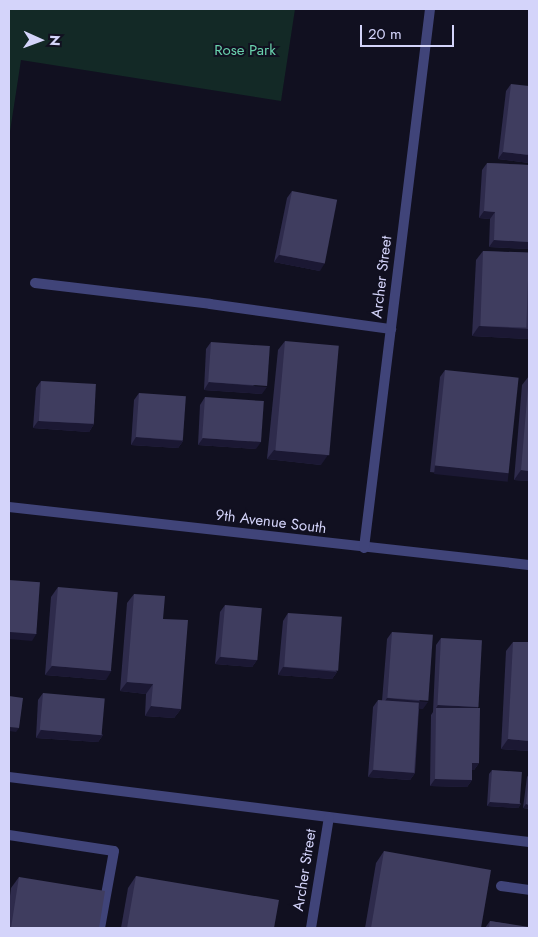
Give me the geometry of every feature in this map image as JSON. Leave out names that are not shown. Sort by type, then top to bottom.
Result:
[{"type":"street","name":"Archer Street","points":[[364,548],[430,9]]},
{"type":"street","points":[[35,283],[210,304],[391,329]]},
{"type":"street","name":"9th Avenue South","points":[[9,506],[364,548],[529,565]]},
{"type":"street","points":[[9,777],[529,842]]},
{"type":"street","name":"Archer Street","points":[[311,928],[329,817]]},
{"type":"street","points":[[9,835],[114,851],[100,928]]},
{"type":"street","points":[[501,886],[529,890]]},
{"type":"green space","name":"Rose Park","points":[[9,9],[295,9],[281,101],[21,60],[9,138]]},
{"type":"building","points":[[511,84],[529,86],[529,155],[503,152]]},
{"type":"building","points":[[487,163],[529,165],[529,242],[494,240],[495,212],[484,211]]},
{"type":"building","points":[[292,191],[337,200],[325,264],[280,255]]},
{"type":"building","points":[[483,251],[529,253],[526,328],[480,326]]},
{"type":"building","points":[[285,341],[339,346],[329,455],[275,451]]},
{"type":"building","points":[[211,342],[270,346],[267,386],[208,382]]},
{"type":"building","points":[[445,370],[519,378],[509,473],[435,465]]},
{"type":"building","points":[[529,376],[529,471],[521,470]]},
{"type":"building","points":[[41,381],[96,384],[94,424],[39,421]]},
{"type":"building","points":[[139,393],[186,396],[183,440],[136,437]]},
{"type":"building","points":[[205,397],[264,401],[261,442],[202,438]]},
{"type":"building","points":[[9,580],[40,582],[36,634],[9,632]]},
{"type":"building","points":[[58,587],[118,592],[111,671],[51,666]]},
{"type":"building","points":[[134,594],[165,596],[163,619],[188,620],[181,709],[151,706],[153,684],[127,682]]},
{"type":"building","points":[[225,605],[262,608],[257,660],[220,657]]},
{"type":"building","points":[[288,613],[342,617],[338,671],[284,667]]},
{"type":"building","points":[[392,632],[433,635],[428,701],[387,698]]},
{"type":"building","points":[[441,638],[482,640],[478,707],[437,705]]},
{"type":"building","points":[[513,642],[529,642],[529,741],[508,739]]},
{"type":"building","points":[[43,693],[105,698],[102,735],[40,730]]},
{"type":"building","points":[[9,696],[23,698],[19,728],[9,727]]},
{"type":"building","points":[[378,700],[419,703],[414,773],[373,770]]},
{"type":"building","points":[[436,708],[480,708],[479,763],[472,763],[472,780],[435,779]]},
{"type":"building","points":[[492,770],[522,772],[520,804],[490,802]]},
{"type":"building","points":[[529,778],[529,805],[526,804]]},
{"type":"building","points":[[384,851],[491,870],[481,928],[371,928]]},
{"type":"building","points":[[136,876],[279,900],[274,928],[127,928]]},
{"type":"building","points":[[19,877],[105,891],[99,928],[11,928]]},
{"type":"building","points":[[490,921],[529,927],[529,928],[489,928]]}]
